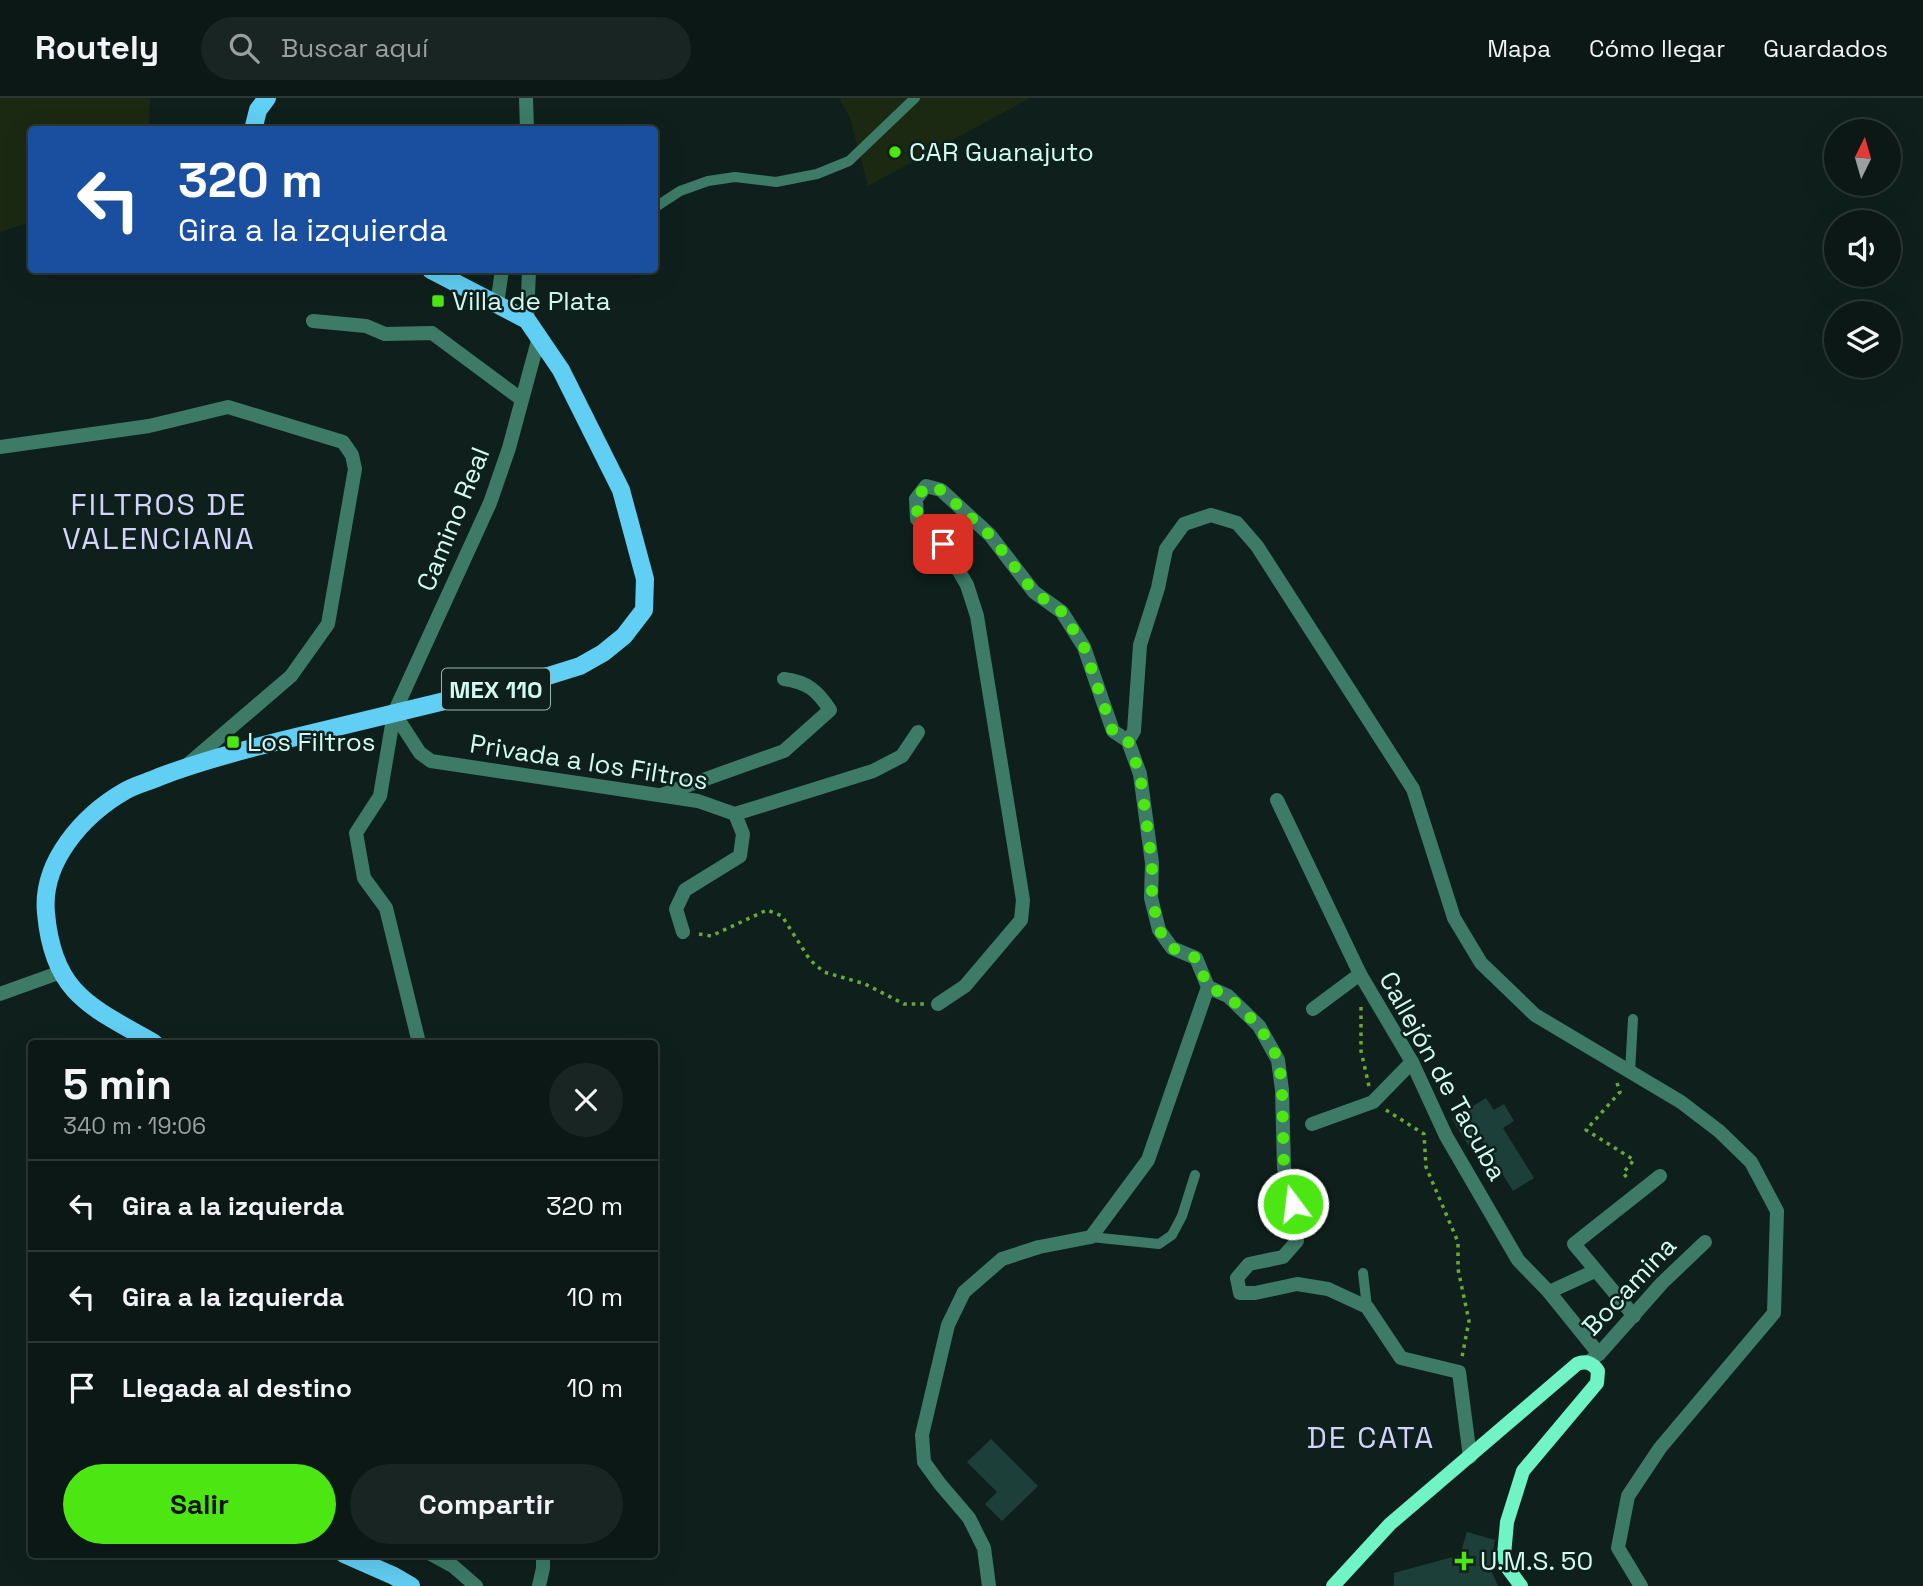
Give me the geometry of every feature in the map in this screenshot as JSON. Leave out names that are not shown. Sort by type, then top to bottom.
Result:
[{"type":"main road","points":[[254,126],[258,110],[267,98]]},
{"type":"main road","name":"MEX 110","points":[[149,1040],[84,1002],[68,984],[54,959],[47,932],[45,902],[51,875],[67,841],[92,815],[126,790],[183,768],[256,747],[580,666],[603,653],[624,636],[643,610],[645,579],[621,490],[561,370],[527,320],[437,273]]},
{"type":"main road","points":[[353,1558],[411,1586]]},
{"type":"street","points":[[526,98],[527,126]]},
{"type":"street","points":[[497,304],[502,273]]},
{"type":"street","points":[[527,320],[529,273]]},
{"type":"street","points":[[313,321],[366,326],[385,334],[432,333],[521,399]]},
{"type":"street","name":"Camino Real","points":[[418,1040],[386,908],[364,878],[356,833],[380,796],[394,713],[490,502],[509,448],[539,337]]},
{"type":"street","points":[[0,447],[149,426],[228,407],[343,442],[352,455],[355,469],[328,624],[290,676],[183,768]]},
{"type":"street","points":[[938,1004],[965,986],[1021,920],[1023,900],[977,616],[967,585],[943,544],[918,519],[916,499],[926,486],[941,490],[990,535],[1034,592],[1062,612],[1084,647],[1113,732],[1128,741],[1140,774],[1152,863],[1152,898],[1159,930],[1172,948],[1196,958],[1208,987],[1148,1160],[1091,1237],[1039,1247],[1002,1259],[964,1292],[948,1325],[922,1435],[924,1462],[969,1518],[984,1548],[989,1586]]},
{"type":"street","points":[[1128,741],[1133,731],[1140,645],[1158,588],[1166,549],[1185,524],[1211,515],[1237,523],[1257,546],[1413,789],[1454,918],[1481,963],[1535,1015],[1681,1102],[1751,1162],[1777,1210],[1774,1313],[1660,1448],[1628,1496],[1618,1548],[1642,1586]]},
{"type":"street","points":[[659,796],[784,751],[830,710],[821,696],[800,681],[784,679]]},
{"type":"street","name":"Privada a los Filtros","points":[[394,713],[420,754],[431,761],[698,801],[735,814],[743,834],[740,856],[685,890],[676,909],[683,932]]},
{"type":"street","points":[[735,814],[873,771],[902,756],[918,732]]},
{"type":"street","name":"Callejón de Tacuba","points":[[1277,800],[1360,974],[1412,1062],[1446,1136],[1518,1260],[1549,1292],[1593,1358]]},
{"type":"street","points":[[0,994],[61,972]]},
{"type":"street","points":[[1313,1009],[1360,974]]},
{"type":"street","points":[[1208,987],[1228,996],[1259,1026],[1279,1060],[1284,1168],[1293,1204],[1297,1241],[1283,1257],[1249,1264],[1237,1278],[1240,1293],[1255,1293],[1297,1284],[1328,1289],[1367,1307],[1401,1358],[1459,1373],[1470,1457]]},
{"type":"street","points":[[1312,1124],[1373,1102],[1412,1062]]},
{"type":"street","points":[[1634,1316],[1574,1244],[1660,1176]]},
{"type":"street","name":"Bocamina","points":[[1593,1358],[1704,1242]]},
{"type":"street","points":[[1549,1292],[1595,1271]]},
{"type":"street","points":[[1333,1586],[1390,1524],[1577,1364],[1593,1358],[1598,1371],[1597,1383],[1523,1471],[1507,1522],[1504,1555],[1507,1567],[1521,1586]]},
{"type":"street","points":[[438,1558],[453,1566],[476,1586]]},
{"type":"street","points":[[539,1586],[543,1558]]},
{"type":"lane","points":[[658,205],[680,191],[708,181],[735,177],[776,181],[817,174],[849,161],[915,98]]},
{"type":"lane","points":[[1630,1072],[1633,1019]]},
{"type":"lane","points":[[1091,1237],[1159,1244],[1172,1235],[1182,1216],[1195,1175]]},
{"type":"lane","points":[[1363,1273],[1367,1307]]},
{"type":"path","points":[[683,932],[711,936],[767,910],[782,916],[810,960],[824,972],[866,984],[904,1004],[938,1004]]},
{"type":"path","points":[[1361,1006],[1361,1051],[1373,1102],[1424,1134],[1426,1167],[1458,1242],[1458,1269],[1469,1321],[1459,1373]]},
{"type":"path","points":[[1611,1061],[1620,1092],[1586,1130],[1634,1160],[1623,1173],[1640,1192]]},
{"type":"green space","points":[[0,98],[150,98],[149,126],[28,126],[28,223],[0,232]]},
{"type":"green space","name":"CAR Guanajuto","points":[[839,98],[1030,98],[868,186],[850,118]]},
{"type":"building","points":[[1486,1098],[1494,1110],[1504,1104],[1514,1121],[1503,1128],[1534,1178],[1513,1191],[1481,1139],[1469,1146],[1452,1119]]},
{"type":"building","points":[[991,1439],[1038,1486],[1002,1521],[985,1504],[997,1492],[967,1462]]},
{"type":"building","name":"U.M.S. 50","points":[[1467,1532],[1495,1540],[1490,1568],[1498,1586],[1394,1586],[1394,1573],[1460,1555]]},
{"type":"place","name":"CAR Guanajuto","points":[[895,152]]},
{"type":"place","name":"Villa de Plata","points":[[438,301]]},
{"type":"place","name":"Los Filtros","points":[[233,742]]},
{"type":"place","name":"U.M.S. 50","points":[[1464,1561]]},
{"type":"district","name":"FILTROS DE VALENCIANA","points":[[159,521]]},
{"type":"district","name":"DE CATA","points":[[1371,1437]]},
{"type":"route","points":[[943,544],[918,519],[916,499],[926,486],[941,490],[990,535],[1034,592],[1062,612],[1084,647],[1113,732],[1128,741],[1140,774],[1152,863],[1152,898],[1159,930],[1172,948],[1196,958],[1208,987],[1228,996],[1259,1026],[1279,1060],[1284,1168],[1293,1204]]}]
